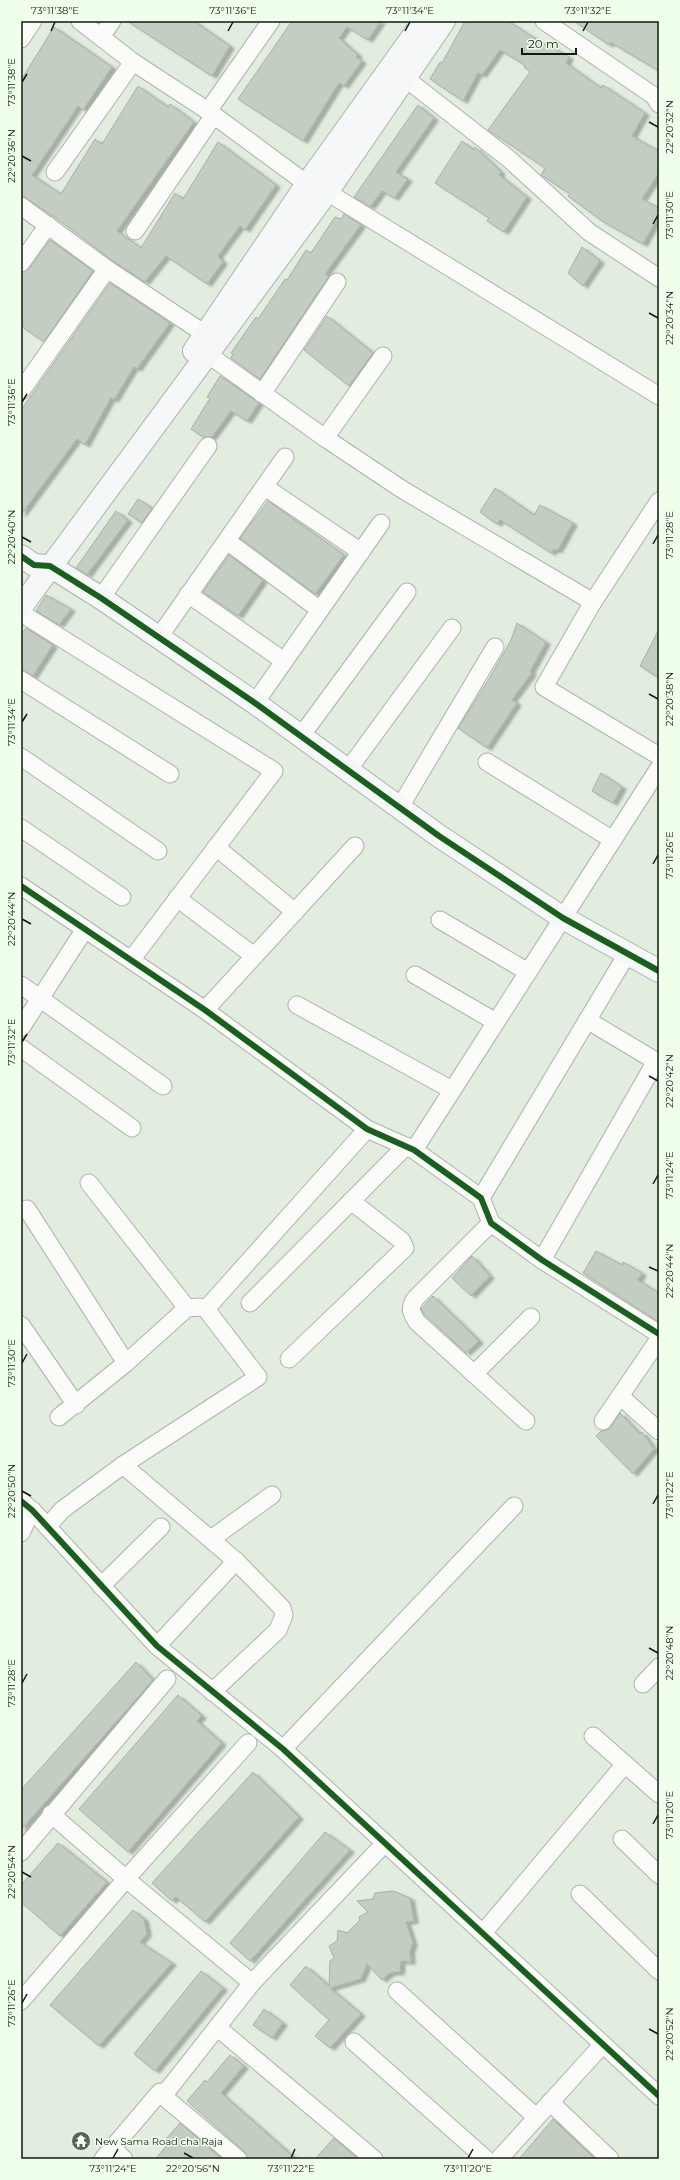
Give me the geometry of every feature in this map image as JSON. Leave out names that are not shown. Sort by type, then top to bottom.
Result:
[{"type":"street","points":[[21,39],[33,21]]},
{"type":"street","points":[[80,21],[133,62],[211,113],[307,184],[327,192],[659,396]]},
{"type":"street","points":[[101,36],[112,21]]},
{"type":"street","points":[[135,231],[271,21]]},
{"type":"street","points":[[204,345],[307,184],[424,21]]},
{"type":"street","points":[[21,584],[35,562],[204,345],[327,192],[444,21]]},
{"type":"street","points":[[544,21],[654,96],[659,104]]},
{"type":"street","points":[[55,172],[133,62]]},
{"type":"street","points":[[406,78],[508,159],[589,232],[659,278]]},
{"type":"street","points":[[21,206],[108,269],[204,345],[262,394],[325,438],[403,490],[593,602]]},
{"type":"street","points":[[21,263],[48,225]]},
{"type":"street","points":[[21,391],[108,269]]},
{"type":"street","points":[[262,394],[337,282]]},
{"type":"street","points":[[325,438],[383,356]]},
{"type":"street","points":[[101,598],[208,446]]},
{"type":"street","points":[[158,637],[285,457]]},
{"type":"street","points":[[265,487],[361,552]]},
{"type":"street","points":[[659,501],[593,602],[544,687],[659,756]]},
{"type":"street","points":[[255,703],[381,523]]},
{"type":"street","points":[[227,541],[320,610]]},
{"type":"street","points":[[35,562],[101,598],[255,703],[400,808],[563,918],[659,971]]},
{"type":"street","points":[[21,607],[35,562]]},
{"type":"street","points":[[301,736],[407,592]]},
{"type":"street","points":[[188,594],[284,661]]},
{"type":"street","points":[[21,613],[274,771],[131,960]]},
{"type":"street","points":[[348,770],[452,628]]},
{"type":"street","points":[[400,808],[495,647]]},
{"type":"street","points":[[21,680],[170,774]]},
{"type":"street","points":[[21,757],[158,851]]},
{"type":"street","points":[[487,762],[613,840]]},
{"type":"street","points":[[250,1303],[351,1201],[410,1148],[452,1090],[659,768]]},
{"type":"street","points":[[21,828],[122,897]]},
{"type":"street","points":[[205,1010],[355,846]]},
{"type":"street","points":[[216,847],[295,912]]},
{"type":"street","points":[[21,886],[205,1010],[367,1128],[410,1148],[481,1198],[491,1223],[542,1260],[659,1334]]},
{"type":"street","points":[[178,898],[254,956]]},
{"type":"street","points":[[440,920],[528,972]]},
{"type":"street","points":[[21,1028],[85,929]]},
{"type":"street","points":[[481,1198],[627,954]]},
{"type":"street","points":[[415,975],[496,1022]]},
{"type":"street","points":[[21,985],[163,1086]]},
{"type":"street","points":[[298,1005],[452,1090]]},
{"type":"street","points":[[542,1260],[658,1062],[587,1020]]},
{"type":"street","points":[[21,1048],[132,1128]]},
{"type":"street","points":[[206,1309],[367,1128]]},
{"type":"street","points":[[89,1183],[187,1308]]},
{"type":"street","points":[[289,1359],[405,1248],[402,1241],[351,1201]]},
{"type":"street","points":[[28,1209],[126,1363]]},
{"type":"street","points":[[491,1223],[415,1299],[410,1307],[416,1322],[526,1421]]},
{"type":"street","points":[[47,1527],[62,1510],[123,1465],[258,1377],[206,1309],[200,1307],[187,1308],[126,1363],[76,1405],[59,1417]]},
{"type":"street","points":[[474,1374],[531,1317]]},
{"type":"street","points":[[21,1325],[76,1405]]},
{"type":"street","points":[[603,1421],[659,1339]]},
{"type":"street","points":[[620,1396],[659,1431]]},
{"type":"street","points":[[123,1465],[236,1561],[282,1608],[284,1615],[278,1630],[212,1692]]},
{"type":"street","points":[[211,1539],[272,1495]]},
{"type":"street","points":[[26,1506],[157,1646],[283,1749],[659,2096]]},
{"type":"street","points":[[21,1533],[26,1506]]},
{"type":"street","points":[[283,1749],[514,1506]]},
{"type":"street","points":[[101,1586],[161,1526]]},
{"type":"street","points":[[157,1646],[236,1561]]},
{"type":"street","points":[[643,1684],[659,1667]]},
{"type":"street","points":[[21,1852],[51,1814],[168,1679]]},
{"type":"street","points":[[593,1736],[659,1794]]},
{"type":"street","points":[[21,2001],[126,1879],[248,1743]]},
{"type":"street","points":[[483,1933],[625,1764]]},
{"type":"street","points":[[51,1814],[126,1879],[252,1983]]},
{"type":"street","points":[[622,1839],[659,1875]]},
{"type":"street","points":[[163,2096],[252,1983],[385,1843]]},
{"type":"street","points":[[580,1894],[659,1971]]},
{"type":"street","points":[[397,1991],[536,2117]]},
{"type":"street","points":[[218,2028],[374,2159]]},
{"type":"street","points":[[354,2042],[486,2159]]},
{"type":"street","points":[[499,2159],[603,2044]]},
{"type":"street","points":[[113,2155],[160,2092],[238,2159]]},
{"type":"street","points":[[550,2102],[610,2159]]},
{"type":"building","points":[[127,21],[194,21],[230,46],[212,76]]},
{"type":"building","points":[[292,21],[381,21],[368,40],[347,27],[339,38],[358,55],[356,57],[362,61],[344,86],[339,83],[303,141],[238,99]]},
{"type":"building","points":[[465,21],[508,21],[547,46],[548,44],[569,57],[566,63],[601,88],[603,85],[645,113],[632,136],[659,151],[659,173],[642,199],[659,208],[659,215],[643,244],[602,221],[568,196],[570,194],[541,175],[545,168],[488,130],[530,72],[524,67],[525,65],[500,50],[482,75],[478,73],[463,101],[430,79],[440,62],[442,63]]},
{"type":"building","points":[[574,21],[659,21],[659,71],[610,42],[609,45]]},
{"type":"building","points":[[54,27],[112,67],[83,110],[78,106],[32,175],[61,194],[95,139],[102,144],[138,86],[168,107],[170,104],[194,122],[117,231],[141,248],[175,193],[183,199],[218,142],[276,185],[245,230],[240,226],[218,256],[223,262],[207,284],[166,256],[145,282],[113,261],[59,220],[21,195],[21,80]]},
{"type":"building","points":[[418,105],[434,118],[396,172],[408,179],[394,198],[382,191],[370,207],[354,197]]},
{"type":"building","points":[[462,141],[473,150],[475,147],[501,172],[499,175],[527,197],[504,232],[487,221],[489,218],[435,183]]},
{"type":"building","points":[[344,214],[361,225],[325,274],[329,276],[260,379],[231,358],[233,354],[231,353],[256,317],[258,319],[285,279],[287,280],[306,250],[311,253],[335,217],[341,219]]},
{"type":"building","points":[[50,240],[93,271],[44,342],[21,326],[21,273],[29,269]]},
{"type":"building","points":[[582,247],[600,261],[583,286],[568,273]]},
{"type":"building","points":[[110,283],[170,323],[137,369],[134,367],[114,400],[111,398],[85,445],[77,439],[21,515],[21,410]]},
{"type":"building","points":[[327,316],[373,353],[349,386],[304,350]]},
{"type":"building","points":[[220,376],[259,403],[247,421],[231,411],[212,437],[203,437],[191,429],[210,398],[207,397]]},
{"type":"building","points":[[495,488],[534,515],[540,505],[573,523],[558,550],[553,550],[551,553],[500,520],[497,524],[480,512]]},
{"type":"building","points":[[138,499],[152,508],[142,523],[128,514]]},
{"type":"building","points":[[268,501],[344,555],[315,594],[240,538]]},
{"type":"building","points":[[116,511],[128,520],[87,575],[76,568]]},
{"type":"building","points":[[229,555],[263,580],[238,616],[203,592]]},
{"type":"building","points":[[46,595],[71,609],[59,625],[36,611]]},
{"type":"building","points":[[517,623],[546,642],[530,672],[532,673],[512,700],[517,703],[487,748],[458,728],[489,679],[511,640]]},
{"type":"building","points":[[26,628],[53,645],[33,676],[21,670],[21,635]]},
{"type":"building","points":[[659,629],[659,678],[640,666]]},
{"type":"building","points":[[601,773],[622,787],[613,803],[592,791]]},
{"type":"building","points":[[596,1251],[622,1265],[623,1262],[642,1273],[638,1280],[659,1293],[659,1322],[583,1273]]},
{"type":"building","points":[[472,1256],[490,1276],[471,1296],[452,1278]]},
{"type":"building","points":[[433,1296],[479,1341],[466,1353],[424,1314],[421,1309]]},
{"type":"building","points":[[620,1413],[640,1434],[642,1432],[654,1449],[633,1474],[596,1436],[601,1431],[607,1430],[611,1427]]},
{"type":"building","points":[[136,1662],[153,1680],[21,1830],[21,1790]]},
{"type":"building","points":[[178,1695],[202,1716],[197,1721],[222,1743],[128,1852],[79,1809]]},
{"type":"building","points":[[253,1772],[299,1817],[205,1922],[176,1897],[172,1901],[152,1883]]},
{"type":"building","points":[[325,1832],[350,1850],[250,1961],[230,1943]]},
{"type":"building","points":[[58,1843],[107,1882],[60,1936],[21,1902],[21,1885]]},
{"type":"building","points":[[393,1891],[410,1898],[414,1921],[406,1922],[413,1943],[410,1951],[411,1962],[401,1961],[400,1972],[390,1973],[382,1980],[367,1964],[361,1979],[330,1988],[361,2014],[330,2048],[315,2036],[329,2020],[290,1985],[306,1966],[329,1986],[330,1961],[334,1958],[329,1946],[337,1941],[338,1930],[347,1933],[360,1920],[359,1917],[368,1912],[357,1901],[373,1899],[375,1893]]},
{"type":"building","points":[[133,1910],[144,1919],[147,1934],[140,1942],[172,1963],[99,2046],[50,2005]]},
{"type":"building","points":[[201,1971],[223,1988],[155,2071],[134,2054]]},
{"type":"building","points":[[264,2009],[283,2023],[272,2038],[253,2025]]},
{"type":"building","points":[[230,2055],[244,2066],[221,2093],[296,2159],[248,2159],[244,2151],[187,2101],[205,2080],[207,2082]]},
{"type":"building","points":[[553,2119],[562,2128],[595,2159],[519,2159]]},
{"type":"building","points":[[180,2123],[222,2159],[155,2159],[170,2142],[166,2139]]},
{"type":"building","points":[[334,2138],[358,2159],[315,2159]]},
{"type":"cycle path","points":[[21,556],[34,565],[50,566],[101,598],[255,703],[439,836],[563,918],[659,971]]},
{"type":"cycle path","points":[[21,886],[205,1010],[367,1129],[414,1150],[481,1198],[491,1223],[542,1260],[659,1334]]},
{"type":"cycle path","points":[[21,1501],[32,1510],[157,1646],[283,1749],[659,2096]]},
{"type":"place","name":"New Sama Road cha Raja","points":[[81,2141]]}]
